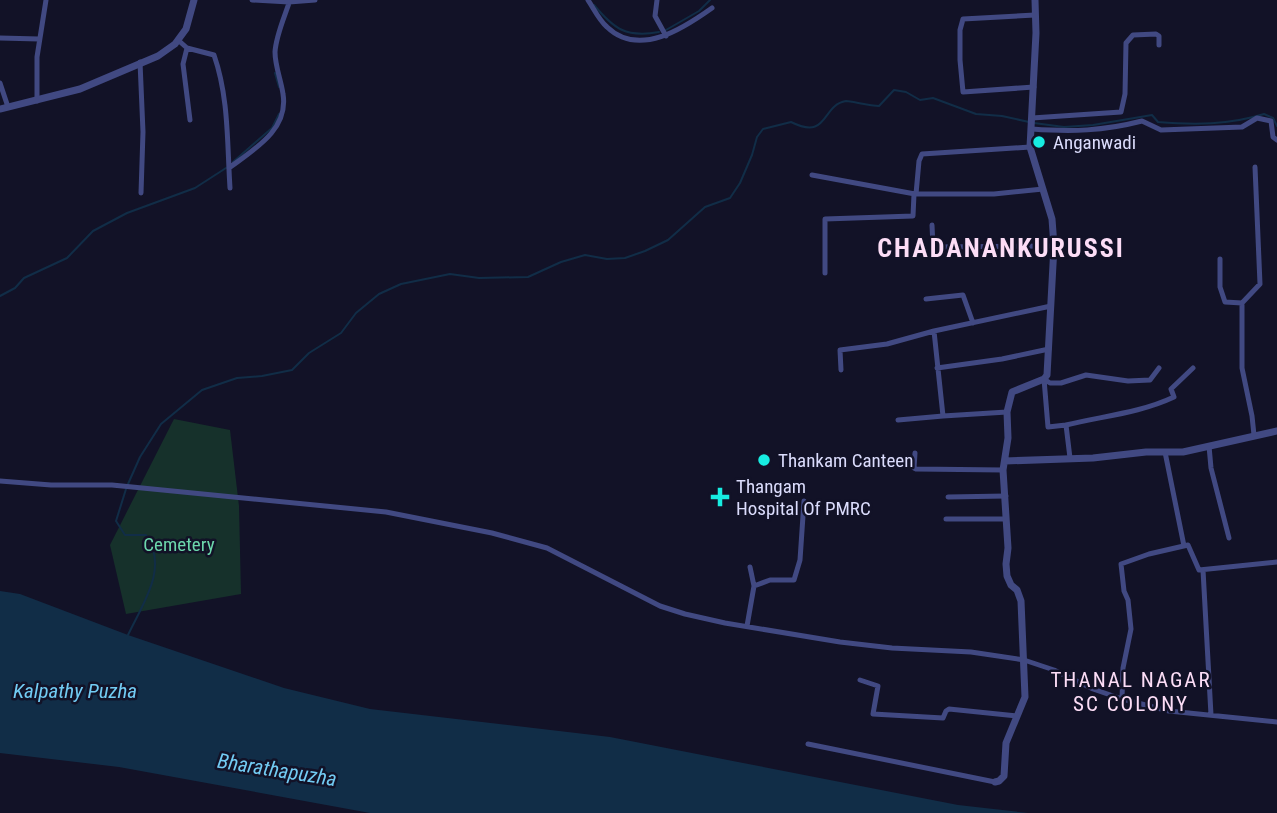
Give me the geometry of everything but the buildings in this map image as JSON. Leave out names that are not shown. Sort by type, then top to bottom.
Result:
[{"type":"street","points":[[37,101],[37,57],[46,0]]},
{"type":"street","points":[[0,83],[4,108],[80,89],[158,56],[186,29],[194,0]]},
{"type":"street","points":[[252,0],[315,0]]},
{"type":"street","points":[[588,0],[604,24],[617,35],[636,40],[666,36],[712,8]]},
{"type":"street","points":[[657,0],[655,16],[666,36]]},
{"type":"street","points":[[808,744],[995,782],[1004,776],[1006,743],[1025,697],[1021,601],[1007,576],[1003,470],[1009,431],[1007,412],[1012,392],[1044,379],[1047,375],[1054,246],[1052,219],[1030,146],[1035,0]]},
{"type":"street","points":[[228,166],[268,138],[283,113],[284,95],[275,52],[290,1]]},
{"type":"street","points":[[1034,87],[963,92],[960,30],[963,19],[1035,15]]},
{"type":"street","points":[[1032,124],[1121,112],[1125,94],[1126,43],[1133,35],[1156,34],[1159,36],[1159,45]]},
{"type":"street","points":[[0,38],[39,38]]},
{"type":"street","points":[[177,40],[187,48],[214,54],[223,91],[230,188]]},
{"type":"street","points":[[187,48],[183,64],[190,120]]},
{"type":"street","points":[[141,62],[141,193]]},
{"type":"street","points":[[1032,124],[1071,132],[1119,127],[1142,121],[1161,130],[1242,127],[1257,118],[1265,118],[1271,121],[1272,137],[1277,140]]},
{"type":"street","points":[[825,273],[825,219],[913,216],[922,154],[1030,146]]},
{"type":"street","points":[[1254,435],[1242,368],[1242,303],[1261,284],[1255,167]]},
{"type":"street","points":[[812,175],[915,194],[994,194],[1043,189]]},
{"type":"street","points":[[932,225],[933,247],[1054,246]]},
{"type":"street","points":[[1220,259],[1220,287],[1226,302],[1242,303]]},
{"type":"street","points":[[926,299],[963,295],[973,323]]},
{"type":"street","points":[[841,370],[840,349],[887,344],[1051,306]]},
{"type":"street","points":[[934,331],[943,416]]},
{"type":"street","points":[[937,368],[1049,349]]},
{"type":"street","points":[[1044,379],[1050,383],[1061,383],[1086,375],[1128,382],[1150,380],[1159,368]]},
{"type":"street","points":[[1044,379],[1048,427],[1117,415],[1162,403],[1174,397],[1171,389],[1193,368]]},
{"type":"street","points":[[898,420],[1007,412]]},
{"type":"street","points":[[1066,425],[1070,458]]},
{"type":"street","points":[[1005,461],[1183,452],[1277,432]]},
{"type":"street","points":[[1209,446],[1211,468],[1229,538]]},
{"type":"street","points":[[1165,452],[1184,546]]},
{"type":"street","points":[[915,453],[916,469],[1003,470]]},
{"type":"street","points":[[0,481],[141,487],[386,512],[492,533],[547,548],[660,606],[725,623],[892,648],[971,652],[1055,670],[1093,689],[1169,711],[1277,722]]},
{"type":"street","points":[[948,497],[1006,496]]},
{"type":"street","points":[[754,586],[770,580],[794,580],[800,560],[804,501]]},
{"type":"street","points":[[946,519],[1006,519]]},
{"type":"street","points":[[1122,699],[1123,668],[1131,629],[1121,564],[1188,545],[1199,570],[1277,562]]},
{"type":"street","points":[[747,626],[754,586],[750,567]]},
{"type":"street","points":[[1203,570],[1212,715]]},
{"type":"street","points":[[860,680],[877,686],[873,714],[943,718],[949,709],[1017,716]]},
{"type":"green space","name":"Cemetery","points":[[174,419],[230,430],[239,506],[241,594],[126,614],[110,545]]},
{"type":"water","name":"Kalpathy Puzha","points":[[0,591],[20,594],[128,635],[284,688],[370,709],[610,737],[958,805],[1028,813],[370,813],[119,767],[0,753]]},
{"type":"waterway","points":[[666,30],[699,11],[710,0]]},
{"type":"waterway","points":[[594,5],[622,30],[638,34],[659,32]]},
{"type":"waterway","points":[[275,73],[279,87]]},
{"type":"waterway","points":[[128,484],[140,457],[161,424],[202,390],[237,378],[292,370],[309,353],[341,333],[356,313],[379,294],[401,284],[450,274],[479,278],[528,277],[561,262],[585,255],[607,259],[625,258],[668,240],[705,207],[730,198],[740,183],[757,137],[763,129],[791,122],[803,127],[819,125],[838,104],[846,101],[879,106],[894,90],[906,92],[920,100],[933,98],[976,114],[1029,122]]},
{"type":"waterway","points":[[233,162],[272,128],[279,114]]},
{"type":"waterway","points":[[1034,123],[1064,127],[1152,115],[1158,122],[1211,123],[1264,114],[1273,118],[1277,126]]},
{"type":"waterway","points":[[0,296],[15,288],[24,278],[67,258],[93,231],[127,213],[195,188],[226,168]]},
{"type":"waterway","points":[[126,489],[116,521],[125,535],[146,535],[155,560],[151,585],[128,635]]},
{"type":"place","name":"Anganwadi","points":[[1039,142]]},
{"type":"place","name":"Thankam Canteen","points":[[764,460]]},
{"type":"place","name":"Thangam Hospital Of PMRC","points":[[720,497]]},
{"type":"district","name":"CHADANANKURUSSI","points":[[1001,248]]},
{"type":"district","name":"THANAL NAGAR SC COLONY","points":[[1131,692]]},
{"type":"water label","name":"Bharathapuzha","points":[[277,770]]}]
